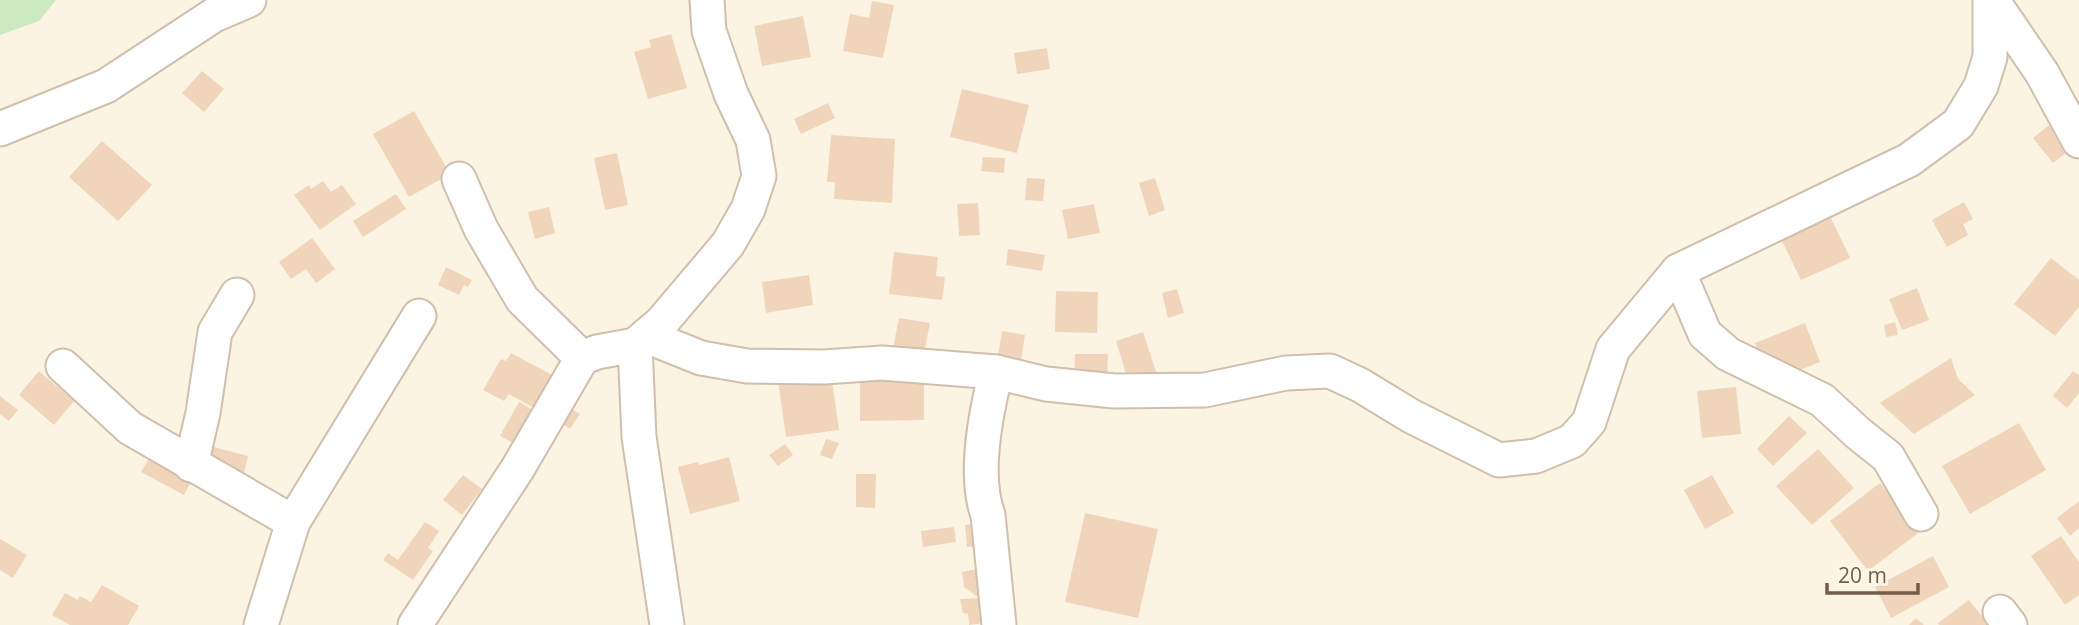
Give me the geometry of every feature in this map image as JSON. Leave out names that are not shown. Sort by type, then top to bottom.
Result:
[{"type":"street","points":[[0,129],[106,86],[214,15],[248,0]]},
{"type":"street","points":[[415,625],[518,468],[582,358],[641,340],[662,322],[728,244],[748,209],[759,176],[753,140],[732,94],[709,31],[707,0]]},
{"type":"street","points":[[641,340],[701,358],[747,366],[824,367],[882,363],[996,372],[1046,384],[1127,391],[1205,390],[1286,373],[1330,371],[1499,460],[1536,456],[1572,441],[1589,422],[1613,349],[1678,271],[1909,159],[1958,124],[1980,86],[1990,57],[1991,0]]},
{"type":"street","points":[[1991,0],[2042,73],[2079,141]]},
{"type":"street","points":[[459,179],[481,229],[522,299],[582,358]]},
{"type":"street","points":[[1678,271],[1705,334],[1728,354],[1822,400],[1888,457],[1921,513]]},
{"type":"street","points":[[191,465],[203,413],[215,332],[237,295]]},
{"type":"street","points":[[261,625],[293,522],[419,316]]},
{"type":"street","points":[[641,340],[635,387],[639,437],[667,625]]},
{"type":"street","points":[[63,366],[130,428],[293,522]]},
{"type":"street","points":[[996,372],[986,424],[981,499],[988,515],[999,625]]},
{"type":"green space","points":[[0,0],[56,0],[39,21],[0,35]]},
{"type":"building","points":[[872,1],[894,5],[883,58],[843,51],[850,14],[869,18]]},
{"type":"building","points":[[803,16],[811,57],[762,66],[754,26]]},
{"type":"building","points":[[671,34],[687,88],[648,99],[634,52],[651,47],[649,40]]},
{"type":"building","points":[[1047,48],[1050,69],[1017,74],[1014,53]]},
{"type":"building","points":[[202,71],[224,89],[204,112],[182,93]]},
{"type":"building","points":[[962,89],[1029,105],[1017,153],[950,137]]},
{"type":"building","points":[[828,103],[835,118],[801,134],[794,119]]},
{"type":"building","points":[[414,111],[450,174],[409,197],[373,134]]},
{"type":"building","points":[[2049,125],[2070,150],[2053,163],[2033,138]]},
{"type":"building","points":[[831,135],[895,139],[892,203],[834,199],[835,182],[827,182]]},
{"type":"building","points":[[102,141],[152,185],[118,221],[69,177]]},
{"type":"building","points":[[617,153],[628,205],[605,210],[594,158]]},
{"type":"building","points":[[983,157],[1005,158],[1004,173],[981,171]]},
{"type":"building","points":[[1027,178],[1045,179],[1043,201],[1025,200]]},
{"type":"building","points":[[1155,178],[1165,210],[1149,216],[1139,183]]},
{"type":"building","points":[[323,181],[331,192],[342,185],[356,204],[320,230],[294,195],[309,185],[311,189]]},
{"type":"building","points":[[396,194],[406,209],[363,237],[353,221]]},
{"type":"building","points":[[1964,202],[1973,219],[1963,224],[1968,235],[1947,247],[1932,220]]},
{"type":"building","points":[[978,203],[980,235],[959,236],[957,204]]},
{"type":"building","points":[[1094,204],[1100,233],[1068,239],[1062,210]]},
{"type":"building","points":[[549,207],[555,233],[535,239],[528,212]]},
{"type":"building","points":[[1830,216],[1850,258],[1801,280],[1781,239]]},
{"type":"building","points":[[312,238],[335,269],[316,283],[306,269],[291,279],[279,262]]},
{"type":"building","points":[[1008,249],[1045,255],[1042,271],[1006,265]]},
{"type":"building","points":[[894,252],[938,257],[936,276],[945,277],[942,300],[889,294]]},
{"type":"building","points":[[2051,258],[2079,280],[2079,307],[2055,336],[2014,304]]},
{"type":"building","points":[[446,267],[472,280],[468,287],[464,285],[459,295],[438,285]]},
{"type":"building","points":[[809,275],[813,305],[766,313],[762,282]]},
{"type":"building","points":[[1917,288],[1929,320],[1902,330],[1889,299]]},
{"type":"building","points":[[1177,289],[1184,313],[1168,318],[1162,293]]},
{"type":"building","points":[[1056,291],[1098,292],[1097,333],[1055,332]]},
{"type":"building","points":[[899,318],[930,323],[923,358],[892,353]]},
{"type":"building","points":[[1895,322],[1898,335],[1886,337],[1884,325]]},
{"type":"building","points":[[1805,323],[1820,362],[1770,382],[1755,343]]},
{"type":"building","points":[[1002,331],[1025,335],[1020,366],[997,362]]},
{"type":"building","points":[[1143,332],[1156,372],[1128,381],[1116,341]]},
{"type":"building","points":[[511,353],[552,375],[534,408],[509,394],[504,401],[483,390],[501,359],[506,361]]},
{"type":"building","points":[[1075,354],[1108,354],[1107,380],[1074,380]]},
{"type":"building","points":[[1951,358],[1958,379],[1975,395],[1914,434],[1880,403]]},
{"type":"building","points":[[39,371],[74,401],[54,425],[19,395]]},
{"type":"building","points":[[2073,371],[2079,375],[2079,393],[2067,408],[2053,396]]},
{"type":"building","points":[[831,374],[839,430],[786,437],[778,381]]},
{"type":"building","points":[[860,375],[924,375],[924,420],[860,421]]},
{"type":"building","points":[[1736,387],[1741,434],[1702,438],[1697,391]]},
{"type":"building","points":[[0,396],[18,410],[9,421],[0,414]]},
{"type":"building","points":[[519,402],[533,410],[515,444],[500,436]]},
{"type":"building","points":[[567,406],[580,414],[570,429],[557,420]]},
{"type":"building","points":[[1789,416],[1807,433],[1773,466],[1757,449]]},
{"type":"building","points":[[2019,423],[2046,470],[1970,514],[1942,466]]},
{"type":"building","points":[[826,439],[839,443],[832,459],[820,455]]},
{"type":"building","points":[[785,444],[793,455],[778,466],[769,455]]},
{"type":"building","points":[[214,447],[248,456],[244,473],[210,464]]},
{"type":"building","points":[[1818,449],[1854,488],[1812,525],[1776,486]]},
{"type":"building","points":[[151,455],[193,478],[184,495],[141,472]]},
{"type":"building","points":[[729,457],[740,501],[690,514],[678,467]]},
{"type":"building","points":[[856,474],[876,474],[875,508],[856,507]]},
{"type":"building","points":[[463,475],[482,489],[462,515],[443,500]]},
{"type":"building","points":[[1712,475],[1734,513],[1705,529],[1684,490]]},
{"type":"building","points":[[1880,483],[1918,533],[1868,571],[1830,521]]},
{"type":"building","points":[[2079,501],[2079,528],[2070,536],[2057,518]]},
{"type":"building","points":[[1085,513],[1158,529],[1138,618],[1065,602]]},
{"type":"building","points":[[425,522],[439,531],[428,548],[433,551],[413,580],[383,560],[388,553],[398,560]]},
{"type":"building","points":[[981,523],[983,546],[967,547],[965,525]]},
{"type":"building","points":[[954,527],[956,542],[923,547],[921,531]]},
{"type":"building","points":[[2061,536],[2079,562],[2079,595],[2065,605],[2031,556]]},
{"type":"building","points":[[0,539],[27,555],[13,578],[0,570]]},
{"type":"building","points":[[1933,556],[1949,587],[1891,618],[1875,587]]},
{"type":"building","points":[[977,569],[979,598],[964,587],[962,572]]},
{"type":"building","points":[[102,585],[139,606],[128,625],[70,625],[52,615],[65,593],[78,600],[80,596],[91,602]]},
{"type":"building","points":[[979,598],[983,623],[969,625],[968,614],[963,613],[960,599]]},
{"type":"building","points":[[1969,600],[1989,625],[1939,625],[1938,623]]},
{"type":"building","points":[[1916,618],[1924,625],[1909,625]]}]
